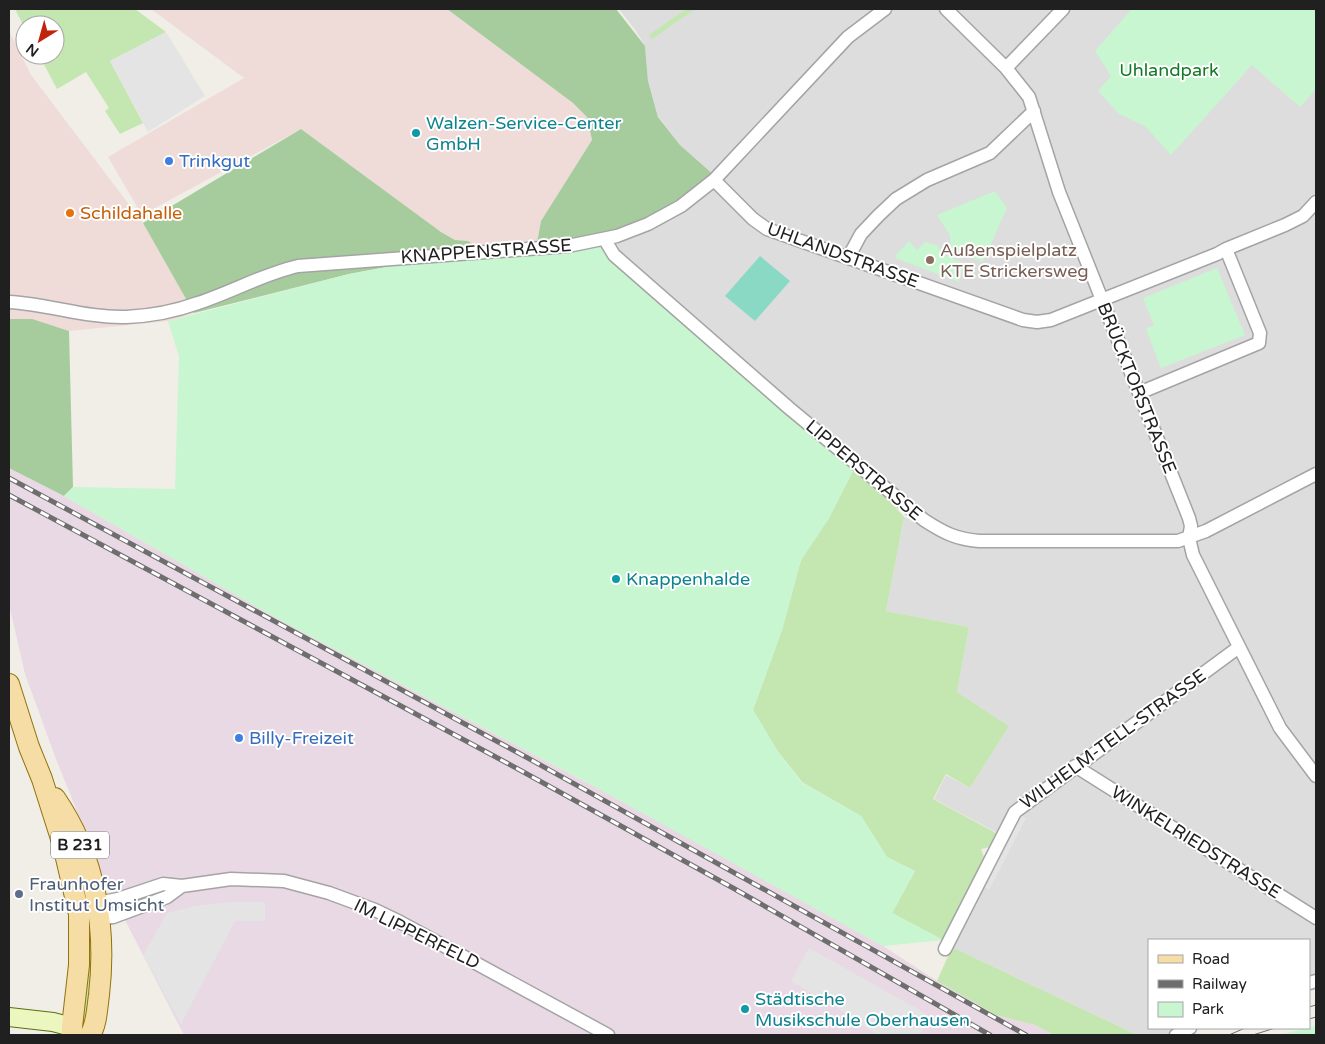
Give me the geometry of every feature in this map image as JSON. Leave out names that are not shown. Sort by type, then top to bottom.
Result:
[{"type":"main road","name":"B 231","points":[[9,684],[68,862],[79,914],[80,965],[76,1003],[84,1033]]},
{"type":"main road","name":"B 231","points":[[42,779],[64,811],[77,836],[91,874],[99,910],[102,964],[96,1012],[84,1033]]},
{"type":"main road","points":[[79,914],[99,910]]},
{"type":"main road","points":[[9,1017],[53,1022],[84,1033]]},
{"type":"street","name":"KNAPPENSTRASSE","points":[[9,302],[23,302],[85,314],[128,317],[180,309],[274,272],[298,266],[542,248],[605,240],[629,232],[661,218],[689,200],[714,180],[848,37],[885,9]]},
{"type":"street","name":"BRÜCKTORSTRASSE","points":[[946,9],[1006,68],[1026,92],[1034,111],[1059,192],[1192,526],[1189,538],[1193,555],[1280,728],[1316,776]]},
{"type":"street","points":[[1006,68],[1063,9]]},
{"type":"street","points":[[848,258],[861,234],[896,199],[922,183],[990,153],[1034,111]]},
{"type":"street","name":"UHLANDSTRASSE","points":[[714,180],[762,226],[1028,322],[1046,321],[1217,254],[1299,218],[1316,202]]},
{"type":"street","name":"LIPPERSTRASSE","points":[[605,240],[614,256],[789,408],[924,520],[960,539],[1178,541],[1189,538],[1316,474]]},
{"type":"street","points":[[1139,393],[1259,343],[1260,333],[1226,249]]},
{"type":"street","name":"WILHELM-TELL-STRASSE","points":[[945,949],[1014,812],[1239,647]]},
{"type":"street","name":"WINKELRIEDSTRASSE","points":[[1075,766],[1316,918]]},
{"type":"street","name":"IM LIPPERFELD","points":[[99,910],[113,916],[167,897],[182,886],[231,879],[284,881],[328,893],[375,910],[608,1035]]},
{"type":"street","points":[[1176,1035],[1188,1029]]},
{"type":"shaded area","points":[[151,9],[447,9],[573,103],[587,117],[592,140],[541,221],[536,248],[488,253],[468,241],[455,240],[441,232],[301,129],[142,215],[108,157],[244,78]]},
{"type":"shaded area","points":[[619,9],[1316,9],[1316,990],[1310,991],[1310,939],[1148,939],[1148,1029],[1198,1029],[1185,1035],[1137,1035],[952,947],[1005,837],[934,799],[946,775],[970,788],[1009,726],[957,692],[969,627],[886,611],[904,517],[960,539],[924,520],[605,240],[715,176],[680,145],[658,116],[648,81],[645,46]]},
{"type":"shaded area","points":[[9,31],[15,43],[15,65],[26,65],[31,75],[143,223],[194,313],[168,321],[69,331],[52,326],[9,320]]},
{"type":"shaded area","points":[[166,32],[205,96],[148,132],[110,61]]},
{"type":"shaded area","points":[[9,468],[64,496],[278,619],[663,823],[883,946],[937,981],[996,1015],[1035,1025],[1054,1035],[184,1035],[106,883],[56,759],[25,674],[9,604]]},
{"type":"shaded area","points":[[1015,812],[1026,818],[989,890],[977,884]]},
{"type":"shaded area","points":[[229,902],[265,902],[265,921],[235,921],[181,1024],[143,955],[167,913],[195,906]]},
{"type":"shaded area","points":[[809,948],[930,1016],[920,1035],[877,1035],[834,1006],[791,981]]},
{"type":"green space","points":[[15,9],[135,9],[166,32],[110,61],[143,123],[120,134],[105,111],[109,108],[86,72],[57,89],[44,65],[65,65],[65,15],[18,15]]},
{"type":"green space","points":[[447,9],[616,9],[645,46],[648,81],[658,117],[680,145],[715,176],[639,228],[536,248],[541,221],[592,140],[587,117],[573,103]]},
{"type":"green space","points":[[686,9],[695,9],[652,39],[649,35]]},
{"type":"green space","name":"Uhlandpark","points":[[1132,9],[1316,9],[1316,89],[1300,107],[1252,65],[1171,155],[1145,126],[1119,114],[1098,91],[1111,76],[1095,51]]},
{"type":"green space","points":[[301,129],[441,232],[455,240],[468,241],[488,253],[419,261],[349,274],[194,313],[143,223]]},
{"type":"green space","points":[[995,191],[1007,208],[983,262],[951,250],[950,235],[937,215]]},
{"type":"green space","points":[[604,240],[857,463],[829,518],[801,560],[782,630],[753,710],[777,750],[801,782],[861,816],[887,857],[915,871],[892,913],[943,940],[883,946],[588,783],[278,619],[64,496],[73,487],[175,489],[179,356],[168,321],[349,274],[419,261]]},
{"type":"green space","name":"Außenspielplatz KTE Strickersweg","points":[[909,241],[917,250],[925,242],[937,245],[943,254],[961,262],[963,266],[959,282],[898,259],[895,256]]},
{"type":"green space","points":[[760,256],[790,281],[755,321],[725,296]]},
{"type":"green space","points":[[1217,268],[1245,335],[1161,368],[1146,329],[1154,325],[1143,298]]},
{"type":"green space","points":[[9,319],[32,319],[69,331],[73,487],[64,496],[9,468]]},
{"type":"green space","points":[[857,463],[904,517],[886,611],[969,627],[957,692],[1009,726],[970,788],[946,774],[933,799],[996,833],[990,847],[981,849],[984,857],[943,940],[892,913],[915,871],[887,857],[861,816],[802,782],[777,750],[753,710],[782,630],[801,560],[829,518]]},
{"type":"green space","points":[[96,946],[87,1020],[83,1022],[80,1020],[87,947]]},
{"type":"green space","points":[[952,947],[1137,1035],[1054,1035],[1035,1025],[996,1015],[937,981]]},
{"type":"green space","points":[[1316,1026],[1316,1035],[1279,1035],[1310,1029]]},
{"type":"tram line","points":[[1310,1007],[1316,1005]]},
{"type":"tram line","points":[[1310,1019],[1316,1017]]},
{"type":"tram line","points":[[1229,1035],[1243,1029]]},
{"type":"tram line","points":[[1253,1035],[1272,1029]]},
{"type":"railway","points":[[9,478],[526,757],[1026,1035]]},
{"type":"railway","points":[[9,495],[518,769],[733,888],[990,1035]]},
{"type":"place","name":"Walzen-Service-Center GmbH","points":[[416,133]]},
{"type":"place","name":"Trinkgut","points":[[169,161]]},
{"type":"place","name":"Schildahalle","points":[[70,213]]},
{"type":"place","name":"Außenspielplatz KTE Strickersweg","points":[[930,260]]},
{"type":"place","name":"Knappenhalde","points":[[616,579]]},
{"type":"place","name":"Billy-Freizeit","points":[[239,738]]},
{"type":"place","name":"Fraunhofer Institut Umsicht","points":[[19,894]]},
{"type":"place","name":"Städtische Musikschule Oberhausen","points":[[745,1009]]}]
